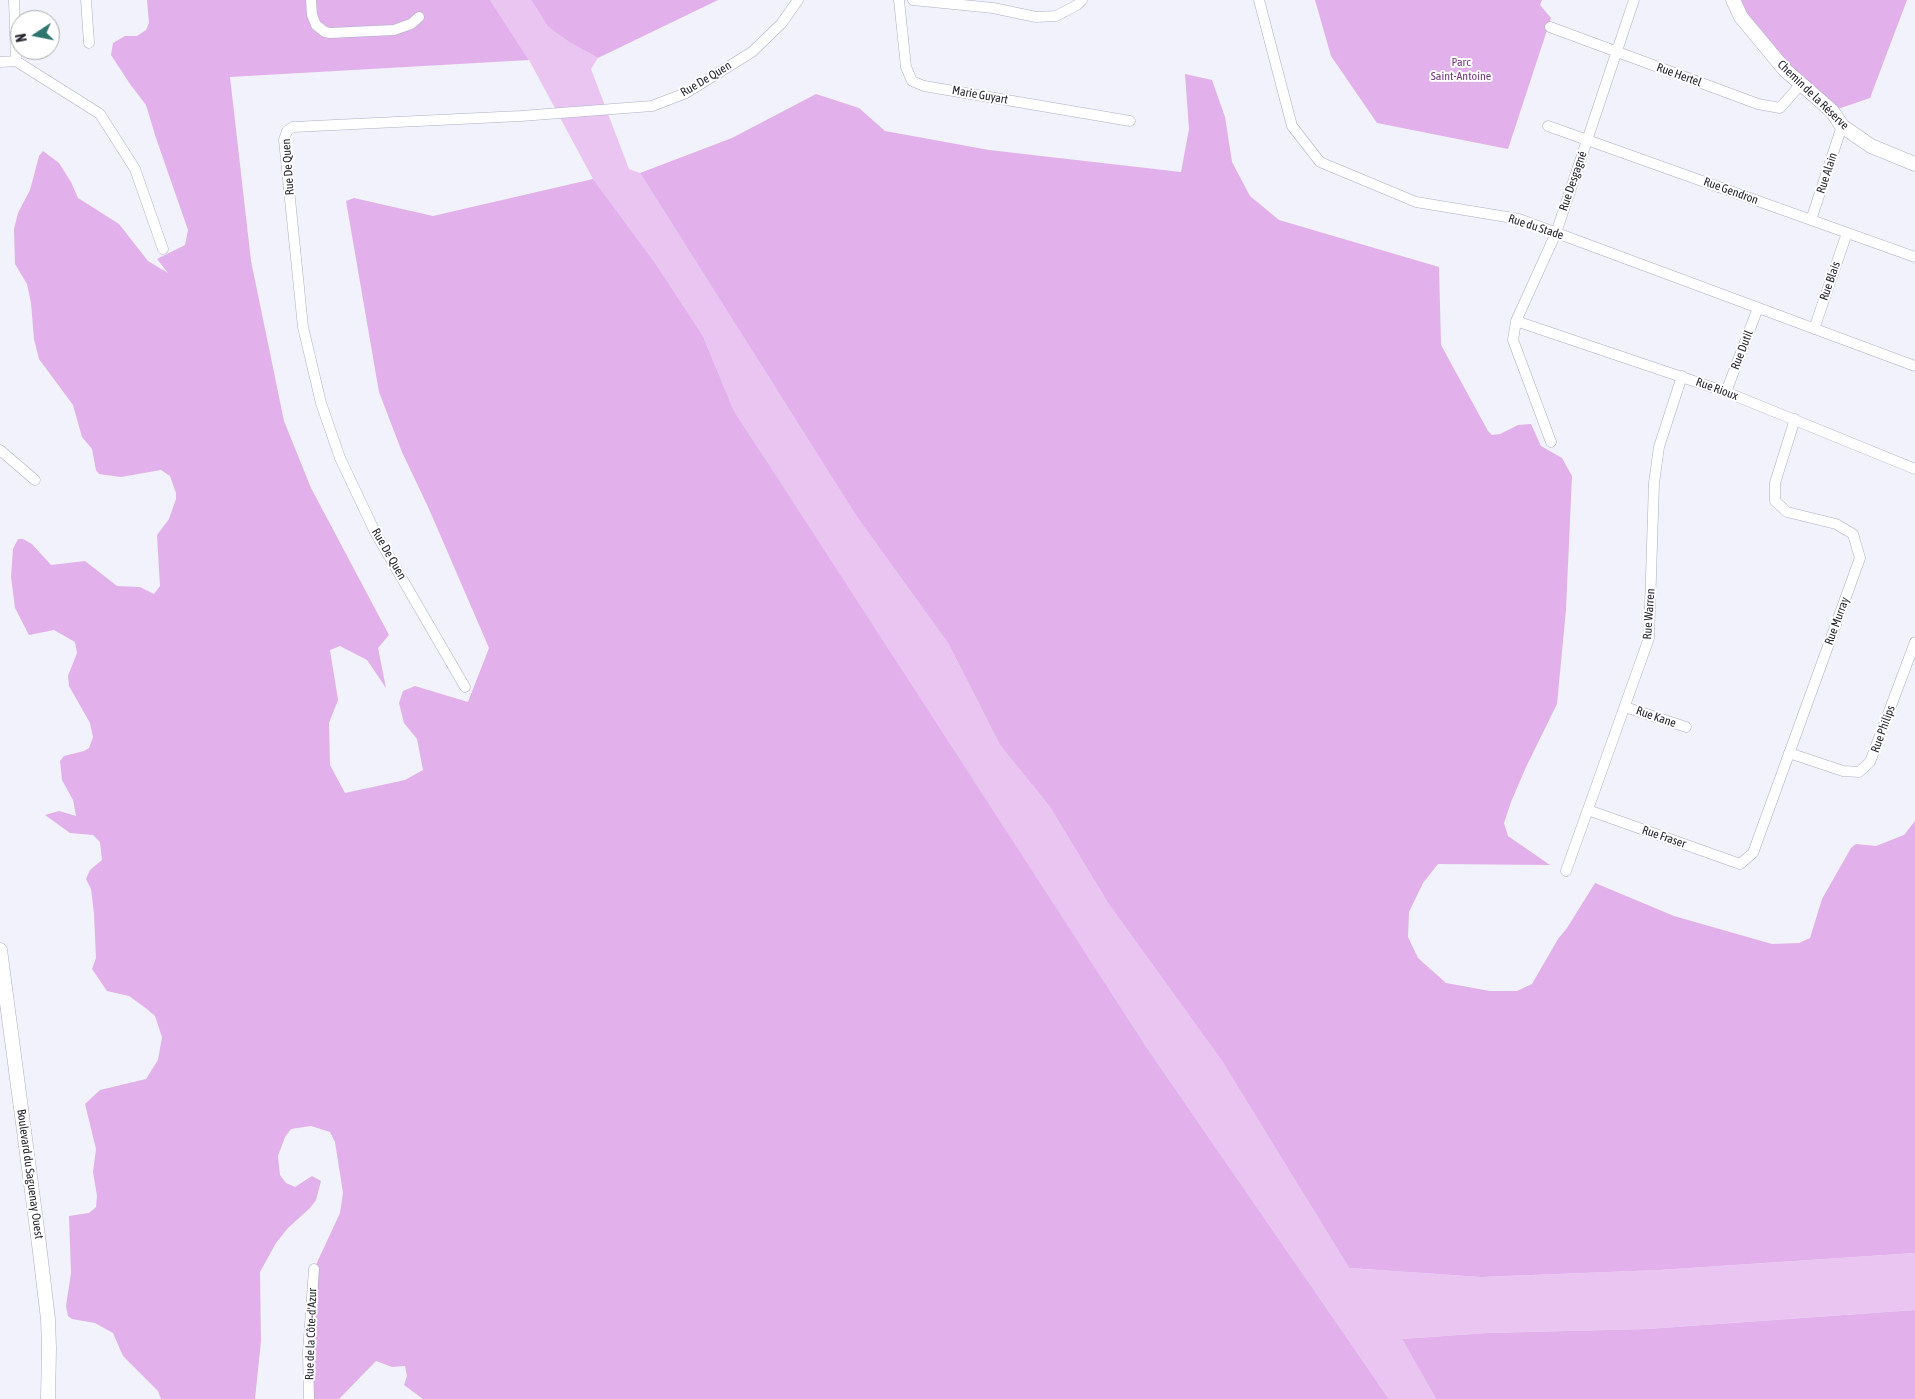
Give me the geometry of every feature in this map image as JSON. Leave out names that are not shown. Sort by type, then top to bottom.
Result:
[{"type":"main road","name":"Chemin de la Réserve","points":[[1733,0],[1741,17],[1785,70],[1832,111],[1842,126],[1871,146],[1915,164]]},
{"type":"main road","name":"Boulevard du Saguenay Ouest","points":[[0,950],[40,1244],[48,1319],[48,1399]]},
{"type":"street","points":[[14,0],[16,61]]},
{"type":"street","points":[[86,0],[89,43]]},
{"type":"street","points":[[311,0],[312,15],[316,25],[325,32],[330,33],[394,30],[412,24],[419,17]]},
{"type":"street","name":"Rue De Quen","points":[[465,687],[375,532],[340,458],[321,402],[303,327],[284,140],[287,131],[293,126],[521,116],[652,106],[686,93],[752,52],[781,24],[798,0]]},
{"type":"street","name":"Marie Guyart","points":[[899,0],[906,67],[912,80],[924,86],[1130,120]]},
{"type":"street","points":[[913,0],[994,4],[1036,17],[1056,16],[1077,5],[1082,0]]},
{"type":"street","name":"Rue du Stade","points":[[1259,0],[1292,126],[1320,162],[1416,202],[1519,219],[1915,366]]},
{"type":"street","name":"Rue Desgagné","points":[[1552,442],[1512,340],[1516,321],[1556,233],[1634,0]]},
{"type":"street","name":"Rue Hertel","points":[[1550,27],[1758,104],[1780,108],[1802,84]]},
{"type":"street","points":[[0,62],[16,61],[100,114],[135,169],[163,248]]},
{"type":"street","name":"Rue Gendron","points":[[1548,126],[1915,257]]},
{"type":"street","name":"Rue Alain","points":[[1811,220],[1842,126]]},
{"type":"street","name":"Rue Blais","points":[[1814,329],[1847,233]]},
{"type":"street","name":"Rue Dutil","points":[[1726,392],[1758,308]]},
{"type":"street","name":"Rue Rioux","points":[[1516,321],[1726,392],[1915,469]]},
{"type":"street","name":"Rue Warren","points":[[1566,871],[1649,638],[1655,474],[1659,447],[1682,376]]},
{"type":"street","name":"Rue Murray","points":[[1740,864],[1753,853],[1860,558],[1853,534],[1836,524],[1787,512],[1775,500],[1775,483],[1795,419]]},
{"type":"street","points":[[0,450],[34,480]]},
{"type":"street","name":"Rue Philips","points":[[1790,753],[1843,771],[1859,772],[1870,762],[1915,642]]},
{"type":"street","name":"Rue Kane","points":[[1625,707],[1686,727]]},
{"type":"street","name":"Rue Fraser","points":[[1588,810],[1740,864]]},
{"type":"street","name":"Rue de la Côte-d'Azur","points":[[309,1399],[308,1352],[314,1269]]},
{"type":"shaded area","points":[[490,0],[531,0],[548,27],[569,42],[598,58],[591,69],[629,169],[640,173],[857,517],[948,643],[1000,745],[1050,807],[1108,903],[1222,1061],[1349,1268],[1481,1277],[1659,1270],[1915,1253],[1915,1310],[1647,1329],[1487,1333],[1402,1339],[1436,1399],[1389,1399],[1147,1048],[833,566],[734,411],[703,336],[656,264],[593,179],[529,60]]},
{"type":"green space","points":[[147,0],[490,0],[529,60],[230,77],[251,261],[284,421],[311,488],[389,635],[378,648],[386,688],[367,660],[340,646],[330,650],[338,700],[329,723],[330,765],[345,793],[405,780],[423,770],[417,739],[404,723],[399,703],[403,691],[415,686],[468,702],[489,648],[429,509],[402,452],[379,392],[346,201],[354,198],[433,216],[593,179],[656,264],[703,336],[734,411],[1147,1048],[1389,1399],[423,1399],[404,1385],[407,1376],[405,1366],[392,1367],[376,1361],[339,1399],[312,1399],[314,1269],[340,1213],[343,1193],[335,1142],[330,1132],[311,1126],[291,1129],[285,1137],[278,1156],[280,1175],[286,1183],[295,1187],[312,1176],[321,1181],[316,1200],[276,1243],[260,1272],[261,1341],[255,1399],[161,1399],[158,1391],[123,1356],[113,1333],[95,1323],[72,1319],[68,1316],[66,1306],[71,1273],[69,1216],[89,1213],[96,1207],[97,1196],[93,1172],[96,1149],[85,1104],[100,1090],[146,1079],[158,1060],[162,1037],[155,1016],[129,996],[107,991],[92,969],[96,958],[94,914],[91,889],[86,879],[90,870],[102,860],[100,842],[93,835],[70,833],[45,815],[59,811],[76,816],[73,800],[62,780],[60,761],[64,756],[89,748],[93,737],[90,723],[69,686],[68,676],[77,653],[75,642],[54,630],[29,635],[15,608],[11,577],[13,549],[18,539],[23,539],[32,544],[51,565],[85,561],[117,586],[140,587],[154,594],[160,586],[157,535],[169,519],[176,499],[176,493],[170,476],[161,470],[121,477],[99,474],[96,470],[92,449],[82,437],[73,405],[39,359],[34,339],[31,303],[27,284],[15,264],[14,229],[18,213],[30,190],[39,156],[43,151],[59,163],[78,198],[119,224],[148,261],[168,273],[157,259],[185,245],[188,230],[146,105],[111,55],[113,43],[125,36],[137,36],[146,30],[149,23]]},
{"type":"green space","points":[[531,0],[718,0],[598,58],[569,42],[548,27]]},
{"type":"green space","name":"Parc Saint-Antoine","points":[[1315,0],[1542,0],[1540,5],[1551,18],[1508,149],[1377,123],[1331,56]]},
{"type":"green space","points":[[1732,0],[1907,0],[1870,98],[1829,112]]},
{"type":"green space","points":[[1185,74],[1212,80],[1225,117],[1232,162],[1250,196],[1279,220],[1439,267],[1441,345],[1488,431],[1492,435],[1500,434],[1518,425],[1531,424],[1541,446],[1562,458],[1572,476],[1566,609],[1557,704],[1526,767],[1504,823],[1508,836],[1550,865],[1438,864],[1423,883],[1409,912],[1408,937],[1418,958],[1446,983],[1490,991],[1517,991],[1532,984],[1558,939],[1595,883],[1674,916],[1772,944],[1799,943],[1810,938],[1822,899],[1851,848],[1856,844],[1876,846],[1904,835],[1915,821],[1915,1253],[1659,1270],[1481,1277],[1349,1268],[1222,1061],[1108,903],[1050,807],[1000,745],[948,643],[857,517],[640,173],[732,138],[816,94],[859,108],[885,131],[989,150],[1181,172],[1189,129]]},
{"type":"green space","points":[[1915,1310],[1915,1399],[1436,1399],[1402,1339],[1487,1333],[1647,1329]]}]
